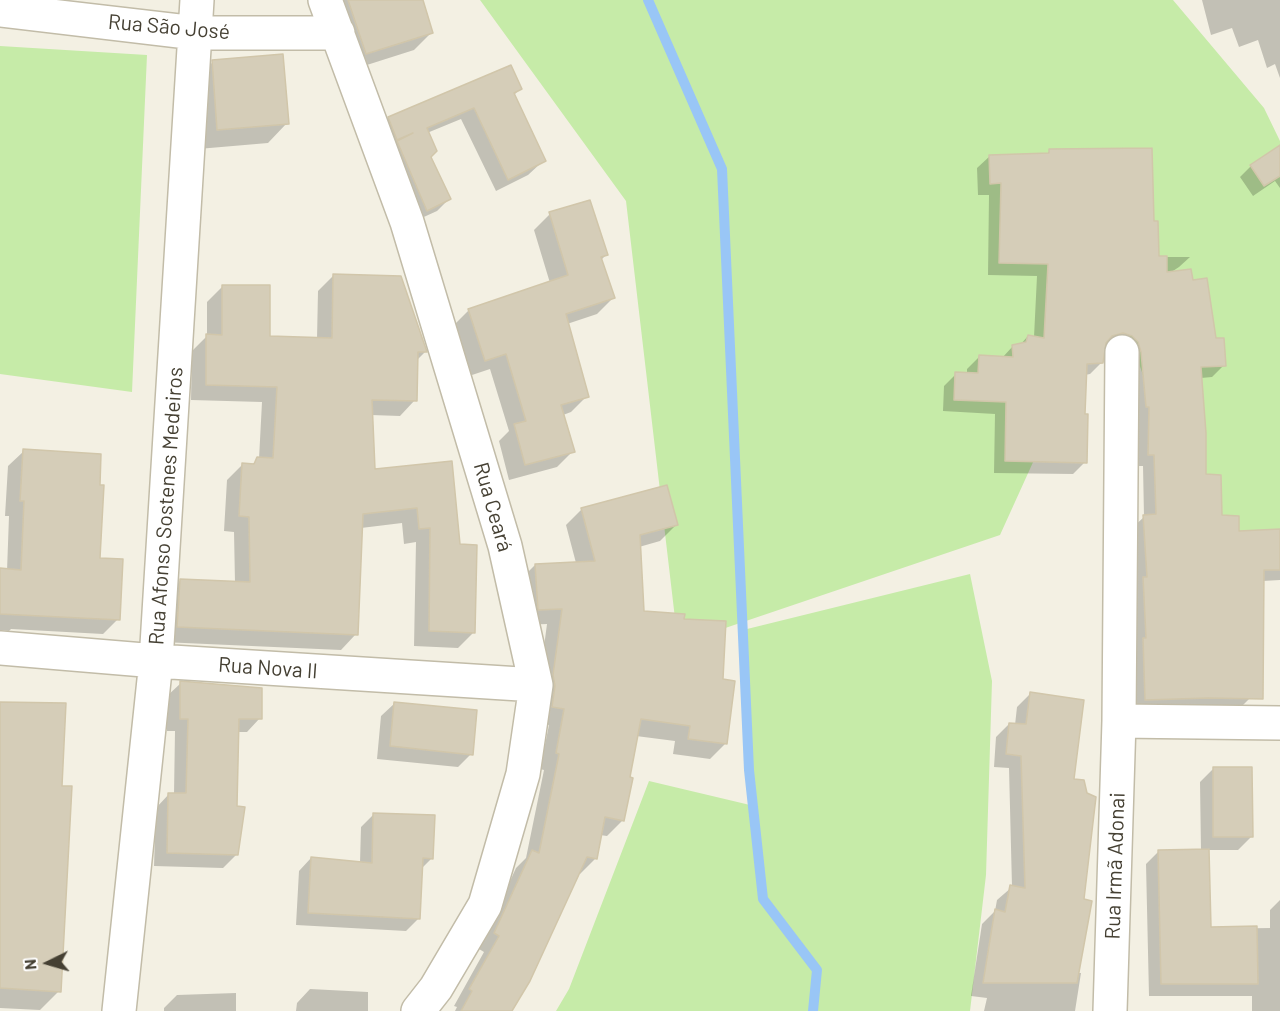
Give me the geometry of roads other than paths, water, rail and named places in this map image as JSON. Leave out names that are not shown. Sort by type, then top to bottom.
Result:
[{"type":"street","name":"Rua Afonso Sostenes Medeiros","points":[[119,1011],[156,661],[198,0]]},
{"type":"street","name":"Rua Ceará","points":[[325,0],[407,222],[505,546],[536,685],[523,774],[485,905],[436,988],[418,1011]]},
{"type":"street","name":"Rua São José","points":[[0,10],[196,33],[338,33]]},
{"type":"street","name":"Rua Irmã Adonai","points":[[1110,1011],[1119,720],[1122,352]]},
{"type":"street","name":"Rua Nova II","points":[[0,648],[156,661],[536,685]]},
{"type":"street","points":[[1119,720],[1280,723]]},
{"type":"waterway","points":[[648,0],[722,169],[749,770],[763,899],[817,970],[813,1011]]}]
